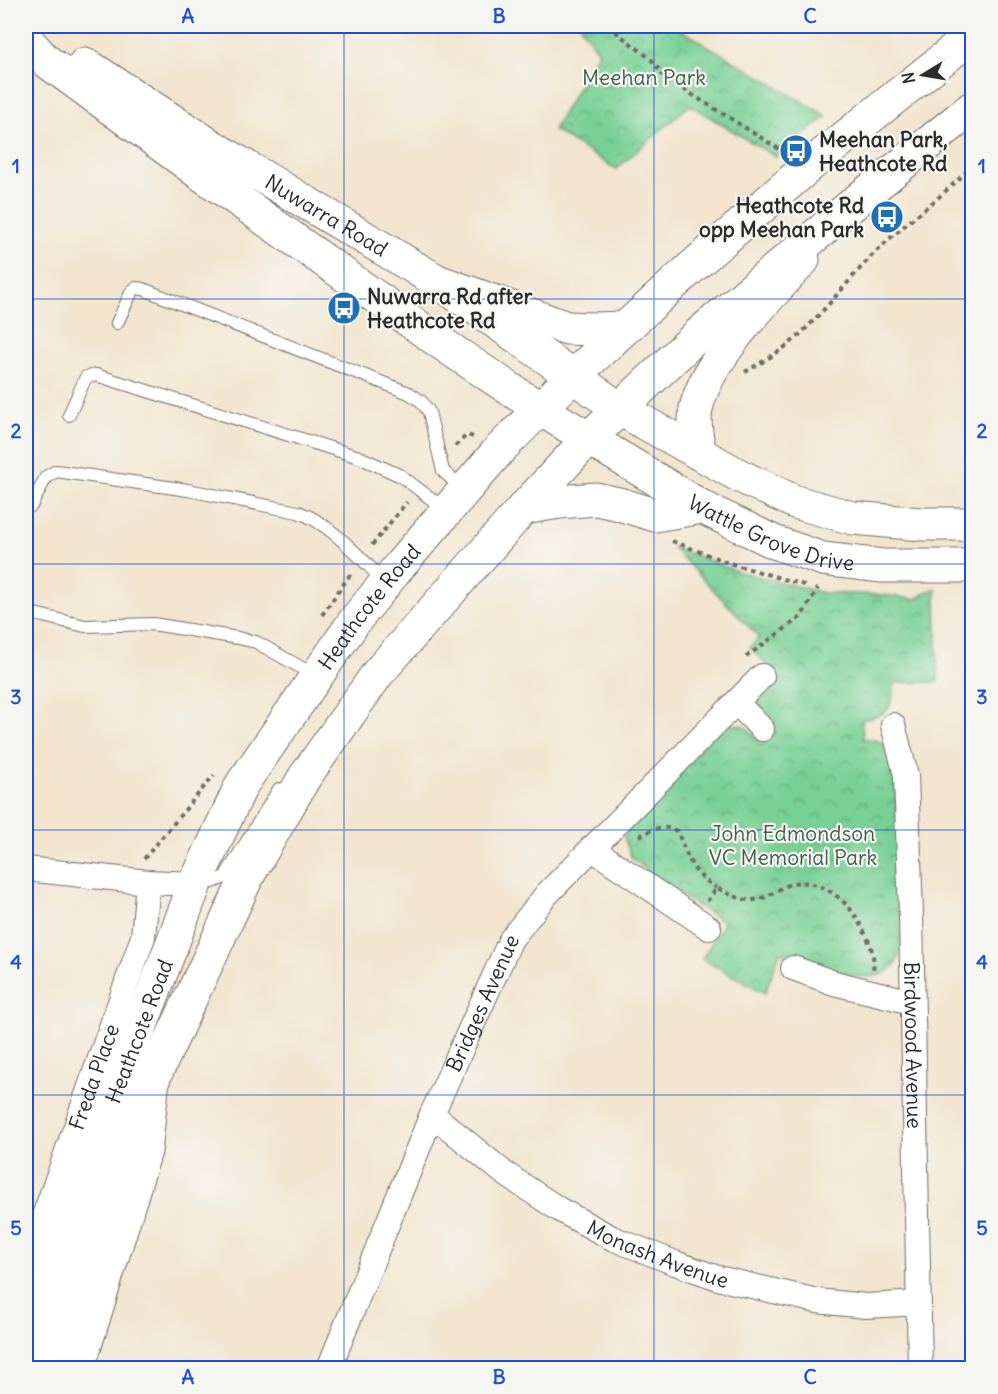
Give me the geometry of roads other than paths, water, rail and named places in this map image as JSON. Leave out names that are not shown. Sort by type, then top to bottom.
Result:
[{"type":"main road","name":"Heathcote Road","points":[[26,1358],[81,1185],[195,884],[242,784],[356,619],[500,449],[573,376],[810,166],[972,36]]},
{"type":"main road","name":"Nuwarra Road","points":[[26,37],[53,43],[213,147],[437,281],[620,409]]},
{"type":"main road","name":"Nuwarra Road","points":[[26,37],[45,60],[188,164],[444,345],[540,409],[589,438]]},
{"type":"main road","name":"Heathcote Road","points":[[49,1368],[108,1190],[153,1079],[247,877],[304,778],[378,673],[523,508],[589,438],[700,333],[859,199],[972,108]]},
{"type":"main road","points":[[700,454],[695,425],[696,409],[706,379],[742,327],[859,199]]},
{"type":"main road","points":[[437,281],[567,328],[625,328]]},
{"type":"main road","name":"Wattle Grove Drive","points":[[620,409],[740,476],[795,502],[853,518],[921,524],[972,524]]},
{"type":"main road","name":"Wattle Grove Drive","points":[[589,438],[702,507],[774,542],[823,559],[882,566],[972,566]]},
{"type":"main road","points":[[523,508],[596,499],[655,515],[702,507]]},
{"type":"main road","points":[[78,1368],[145,1151],[153,1079]]},
{"type":"street","name":"Bridges Avenue","points":[[329,1368],[432,1114],[511,939],[546,894],[762,676]]},
{"type":"street","points":[[737,703],[762,729]]},
{"type":"street","name":"Birdwood Avenue","points":[[892,725],[906,775],[921,1368]]},
{"type":"street","points":[[591,849],[702,923]]},
{"type":"street","points":[[26,869],[148,882],[195,884]]},
{"type":"street","name":"Freda Place","points":[[26,1267],[143,937],[148,882]]},
{"type":"street","points":[[793,968],[834,984],[912,1002]]},
{"type":"street","name":"Monash Avenue","points":[[432,1114],[504,1173],[560,1210],[612,1238],[675,1263],[718,1278],[817,1300],[866,1306],[919,1303]]},
{"type":"lane","points":[[117,323],[132,291],[136,288],[143,289],[409,393],[421,401],[429,412],[443,471],[456,500]]},
{"type":"lane","points":[[69,415],[86,377],[96,375],[359,457],[456,500]]},
{"type":"lane","points":[[31,506],[46,477],[56,471],[65,471],[104,479],[188,490],[298,512],[312,518],[330,532],[386,583]]},
{"type":"lane","points":[[26,612],[85,626],[153,624],[256,642],[317,677]]},
{"type":"lane","points":[[303,757],[352,709]]},
{"type":"lane","points":[[195,884],[213,882],[225,877],[288,775]]},
{"type":"place","name":"Meehan Park, Heathcote Rd","points":[[796,151]]},
{"type":"place","name":"Heathcote Rd opp Meehan Park","points":[[887,217]]},
{"type":"place","name":"Nuwarra Rd after Heathcote Rd","points":[[344,308]]},
{"type":"park label","name":"Meehan Park","points":[[644,77]]},
{"type":"park label","name":"John Edmondson VC Memorial Park","points":[[793,845]]}]
